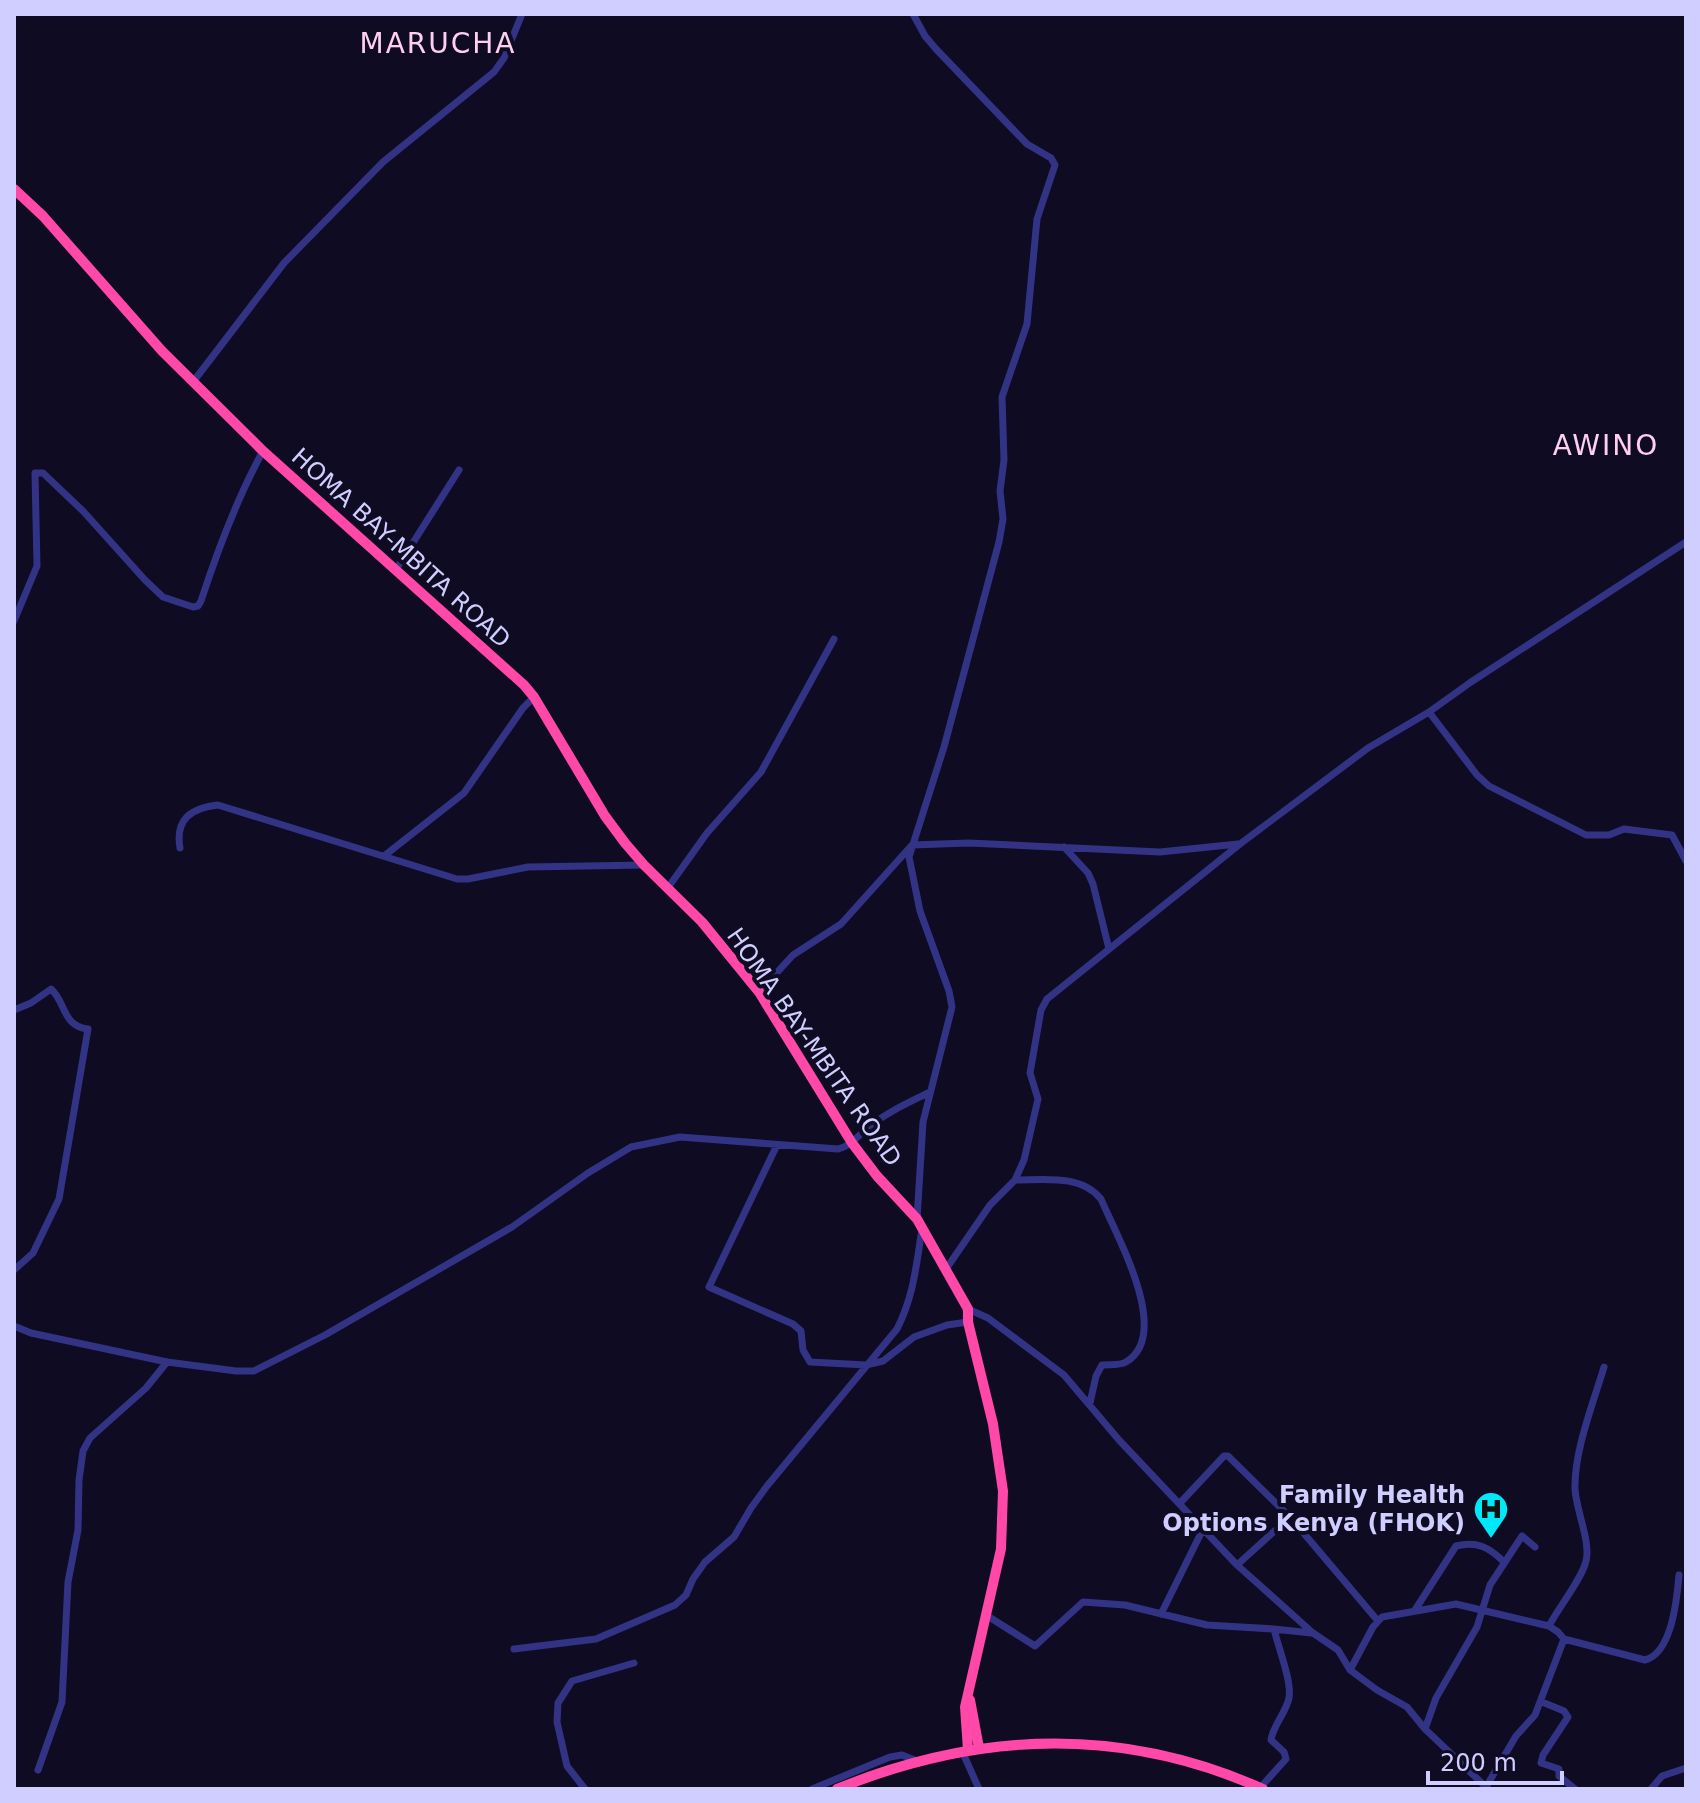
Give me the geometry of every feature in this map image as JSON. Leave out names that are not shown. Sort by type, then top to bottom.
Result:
[{"type":"highway","name":"HOMA BAY-MBITA ROAD","points":[[14,189],[59,234],[152,341],[263,451],[397,568],[534,697],[605,816],[644,865],[702,922],[759,992],[852,1143],[919,1224],[968,1309],[968,1322],[993,1424],[1003,1491],[1001,1549],[971,1673],[965,1715],[970,1750]]},
{"type":"highway","points":[[833,1787],[917,1761],[1027,1743],[1108,1745],[1176,1758],[1261,1789]]},
{"type":"street","points":[[193,382],[284,263],[383,162],[494,72],[504,58],[522,14]]},
{"type":"street","points":[[514,1649],[596,1639],[683,1599],[698,1571],[734,1537],[751,1508],[897,1329],[909,1306],[919,1224],[923,1122],[952,1007],[911,878],[909,857],[983,610],[1002,530],[1002,397],[1027,324],[1037,219],[1055,165],[1051,158],[1027,144],[936,49],[913,14]]},
{"type":"street","points":[[14,621],[37,566],[35,473],[43,473],[83,511],[163,597],[193,607],[201,601],[218,551],[263,451]]},
{"type":"street","points":[[397,568],[459,470]]},
{"type":"street","points":[[946,1269],[990,1205],[1015,1180],[1024,1160],[1037,1105],[1038,1094],[1030,1073],[1043,1004],[1240,844],[1368,748],[1429,712],[1686,542]]},
{"type":"street","points":[[667,889],[707,833],[761,772],[834,639]]},
{"type":"street","points":[[384,856],[464,793],[523,708],[534,697]]},
{"type":"street","points":[[1429,712],[1489,786],[1586,835],[1609,835],[1624,829],[1672,835],[1686,861]]},
{"type":"street","points":[[180,848],[178,837],[186,815],[199,807],[218,805],[445,875],[468,879],[528,867],[644,865]]},
{"type":"street","points":[[759,992],[793,955],[841,924],[912,845],[969,843],[1160,852],[1240,844]]},
{"type":"street","points":[[1064,847],[1088,873],[1093,884],[1109,949]]},
{"type":"street","points":[[14,1010],[51,989],[72,1024],[88,1029],[59,1199],[33,1253],[14,1270]]},
{"type":"street","points":[[14,1326],[31,1333],[167,1362],[246,1372],[269,1365],[512,1227],[588,1173],[631,1147],[680,1137],[838,1149],[930,1092]]},
{"type":"street","points":[[777,1145],[709,1287],[793,1324],[801,1331],[803,1350],[810,1362],[866,1365],[883,1361],[914,1337],[932,1329],[968,1322]]},
{"type":"street","points":[[1015,1180],[1062,1180],[1085,1185],[1095,1191],[1129,1265],[1146,1312],[1144,1337],[1135,1354],[1121,1364],[1102,1365],[1096,1376],[1090,1403]]},
{"type":"street","points":[[968,1309],[988,1318],[1064,1375],[1119,1440],[1237,1565],[1313,1633],[1338,1650],[1350,1670],[1407,1707],[1425,1729],[1487,1788],[1516,1736],[1542,1702],[1564,1639]]},
{"type":"street","points":[[38,1770],[62,1702],[68,1582],[78,1530],[83,1451],[90,1438],[146,1388],[167,1362]]},
{"type":"street","points":[[1549,1626],[1582,1572],[1587,1557],[1575,1491],[1576,1477],[1585,1431],[1604,1367]]},
{"type":"street","points":[[1180,1503],[1228,1456],[1290,1517],[1378,1621]]},
{"type":"street","points":[[1237,1565],[1290,1517]]},
{"type":"street","points":[[1161,1614],[1204,1527]]},
{"type":"street","points":[[1425,1729],[1431,1710],[1465,1651],[1490,1585],[1522,1536],[1535,1547]]},
{"type":"street","points":[[1415,1610],[1456,1546],[1475,1543],[1491,1549],[1504,1562]]},
{"type":"street","points":[[1350,1670],[1378,1621],[1387,1615],[1456,1604],[1549,1626],[1564,1639],[1651,1659],[1662,1650],[1666,1640],[1679,1575],[1686,1580]]},
{"type":"street","points":[[986,1615],[1035,1646],[1083,1602],[1125,1605],[1207,1625],[1313,1633]]},
{"type":"street","points":[[1261,1789],[1286,1759],[1284,1752],[1273,1744],[1271,1736],[1287,1705],[1289,1690],[1283,1654],[1274,1629]]},
{"type":"street","points":[[585,1789],[567,1766],[557,1722],[558,1703],[572,1681],[634,1663]]},
{"type":"street","points":[[1542,1702],[1564,1711],[1568,1717],[1541,1763],[1559,1769],[1559,1776],[1575,1789]]},
{"type":"street","points":[[970,1750],[979,1789]]},
{"type":"street","points":[[1651,1789],[1662,1776],[1686,1768]]},
{"type":"street","points":[[812,1789],[833,1787]]},
{"type":"place","name":"Family Health Options Kenya (FHOK)","points":[[1491,1540]]},
{"type":"district","name":"MARUCHA","points":[[438,43]]},
{"type":"district","name":"AWINO","points":[[1606,445]]}]
